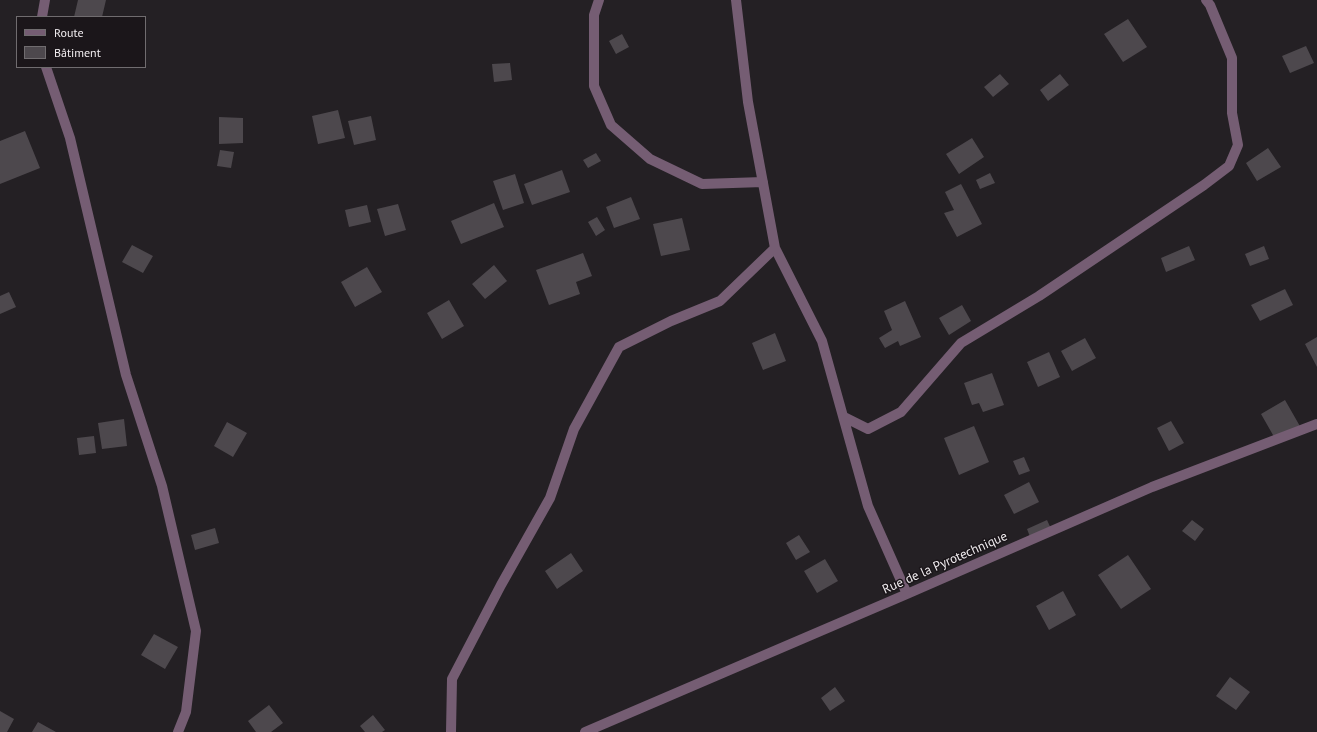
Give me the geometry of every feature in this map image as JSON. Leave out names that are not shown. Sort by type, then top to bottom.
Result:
[{"type":"street","points":[[42,16],[45,0]]},
{"type":"street","points":[[599,0],[594,15],[594,86],[612,125],[650,159],[702,184],[762,182]]},
{"type":"street","points":[[736,0],[748,102],[775,248],[822,341],[868,506],[907,594]]},
{"type":"street","points":[[844,417],[868,429],[901,412],[962,343],[1039,296],[1229,166],[1238,145],[1232,113],[1232,58],[1210,5],[1206,0]]},
{"type":"street","points":[[46,68],[70,138],[126,375],[162,486],[196,631],[186,712],[178,732]]},
{"type":"street","points":[[452,732],[452,679],[501,585],[550,498],[574,429],[619,347],[671,321],[720,300],[775,248]]},
{"type":"street","name":"Rue de la Pyrotechnique","points":[[585,732],[1152,487],[1317,424]]},
{"type":"building","points":[[78,0],[106,0],[102,16],[74,16]]},
{"type":"building","points":[[1128,19],[1147,47],[1123,62],[1104,34]]},
{"type":"building","points":[[622,34],[629,47],[616,54],[609,41]]},
{"type":"building","points":[[1306,46],[1314,63],[1290,73],[1282,56]]},
{"type":"building","points":[[510,63],[512,80],[494,82],[492,64]]},
{"type":"building","points":[[1000,74],[1009,84],[993,97],[984,87]]},
{"type":"building","points":[[1060,74],[1069,85],[1048,101],[1040,90]]},
{"type":"building","points":[[338,110],[345,138],[318,144],[312,116]]},
{"type":"building","points":[[371,116],[376,140],[354,145],[348,121]]},
{"type":"building","points":[[219,117],[243,118],[243,143],[219,144]]},
{"type":"building","points":[[25,131],[40,168],[0,184],[0,141]]},
{"type":"building","points":[[972,138],[984,157],[959,174],[946,154]]},
{"type":"building","points":[[1268,148],[1281,167],[1257,181],[1246,163]]},
{"type":"building","points":[[220,150],[234,152],[231,168],[217,166]]},
{"type":"building","points":[[596,153],[601,161],[588,168],[583,160]]},
{"type":"building","points":[[562,170],[570,192],[532,205],[524,184]]},
{"type":"building","points":[[990,173],[995,183],[980,189],[976,180]]},
{"type":"building","points":[[515,174],[524,203],[503,210],[493,181]]},
{"type":"building","points":[[961,184],[982,224],[957,237],[944,213],[954,210],[945,192]]},
{"type":"building","points":[[631,197],[640,219],[614,228],[606,207]]},
{"type":"building","points":[[494,203],[504,227],[461,244],[451,221]]},
{"type":"building","points":[[398,204],[406,230],[385,236],[377,209]]},
{"type":"building","points":[[367,205],[371,222],[349,227],[345,210]]},
{"type":"building","points":[[597,217],[605,230],[596,236],[588,222]]},
{"type":"building","points":[[682,218],[690,250],[661,256],[653,224]]},
{"type":"building","points":[[132,245],[153,256],[143,273],[122,262]]},
{"type":"building","points":[[1189,246],[1195,260],[1166,272],[1161,258]]},
{"type":"building","points":[[1264,246],[1269,259],[1250,266],[1245,254]]},
{"type":"building","points":[[583,253],[592,276],[576,282],[580,294],[549,305],[536,270]]},
{"type":"building","points":[[494,265],[507,281],[485,299],[472,284]]},
{"type":"building","points":[[367,267],[382,292],[355,307],[341,282]]},
{"type":"building","points":[[1285,289],[1293,305],[1260,321],[1251,305]]},
{"type":"building","points":[[9,292],[16,307],[0,314],[0,296]]},
{"type":"building","points":[[449,300],[464,326],[442,339],[427,313]]},
{"type":"building","points":[[905,301],[921,337],[900,346],[898,341],[885,348],[879,338],[892,330],[884,311]]},
{"type":"building","points":[[962,305],[971,321],[949,335],[939,318]]},
{"type":"building","points":[[775,333],[786,361],[763,370],[752,343]]},
{"type":"building","points":[[1317,337],[1317,367],[1305,344]]},
{"type":"building","points":[[1085,338],[1096,358],[1072,371],[1061,351]]},
{"type":"building","points":[[1049,352],[1060,377],[1038,387],[1027,362]]},
{"type":"building","points":[[992,373],[1004,405],[983,412],[979,403],[972,405],[964,383]]},
{"type":"building","points":[[1285,400],[1301,428],[1277,442],[1261,414]]},
{"type":"building","points":[[124,419],[127,446],[102,449],[98,423]]},
{"type":"building","points":[[1171,421],[1184,443],[1169,451],[1157,428]]},
{"type":"building","points":[[227,422],[247,433],[233,457],[214,446]]},
{"type":"building","points":[[974,426],[989,462],[959,475],[944,438]]},
{"type":"building","points":[[94,436],[96,453],[79,455],[77,438]]},
{"type":"building","points":[[1024,457],[1030,471],[1019,475],[1013,461]]},
{"type":"building","points":[[1029,482],[1039,502],[1014,514],[1004,495]]},
{"type":"building","points":[[1047,520],[1053,533],[1032,542],[1027,529]]},
{"type":"building","points":[[1192,520],[1204,529],[1195,541],[1182,531]]},
{"type":"building","points":[[215,528],[219,543],[195,550],[191,535]]},
{"type":"building","points":[[799,535],[810,552],[796,560],[786,543]]},
{"type":"building","points":[[571,553],[583,571],[557,589],[545,571]]},
{"type":"building","points":[[1128,555],[1151,589],[1121,609],[1098,575]]},
{"type":"building","points":[[825,559],[838,581],[817,593],[804,571]]},
{"type":"building","points":[[1063,591],[1076,615],[1049,630],[1036,606]]},
{"type":"building","points":[[154,634],[178,647],[165,669],[141,655]]},
{"type":"building","points":[[1230,677],[1250,692],[1236,710],[1216,696]]},
{"type":"building","points":[[835,687],[845,701],[830,711],[821,698]]},
{"type":"building","points":[[269,705],[283,723],[271,732],[256,732],[248,721]]},
{"type":"building","points":[[0,711],[14,719],[7,732],[0,732]]},
{"type":"building","points":[[373,715],[385,730],[382,732],[365,732],[360,726]]},
{"type":"building","points":[[38,722],[56,732],[32,732]]}]
